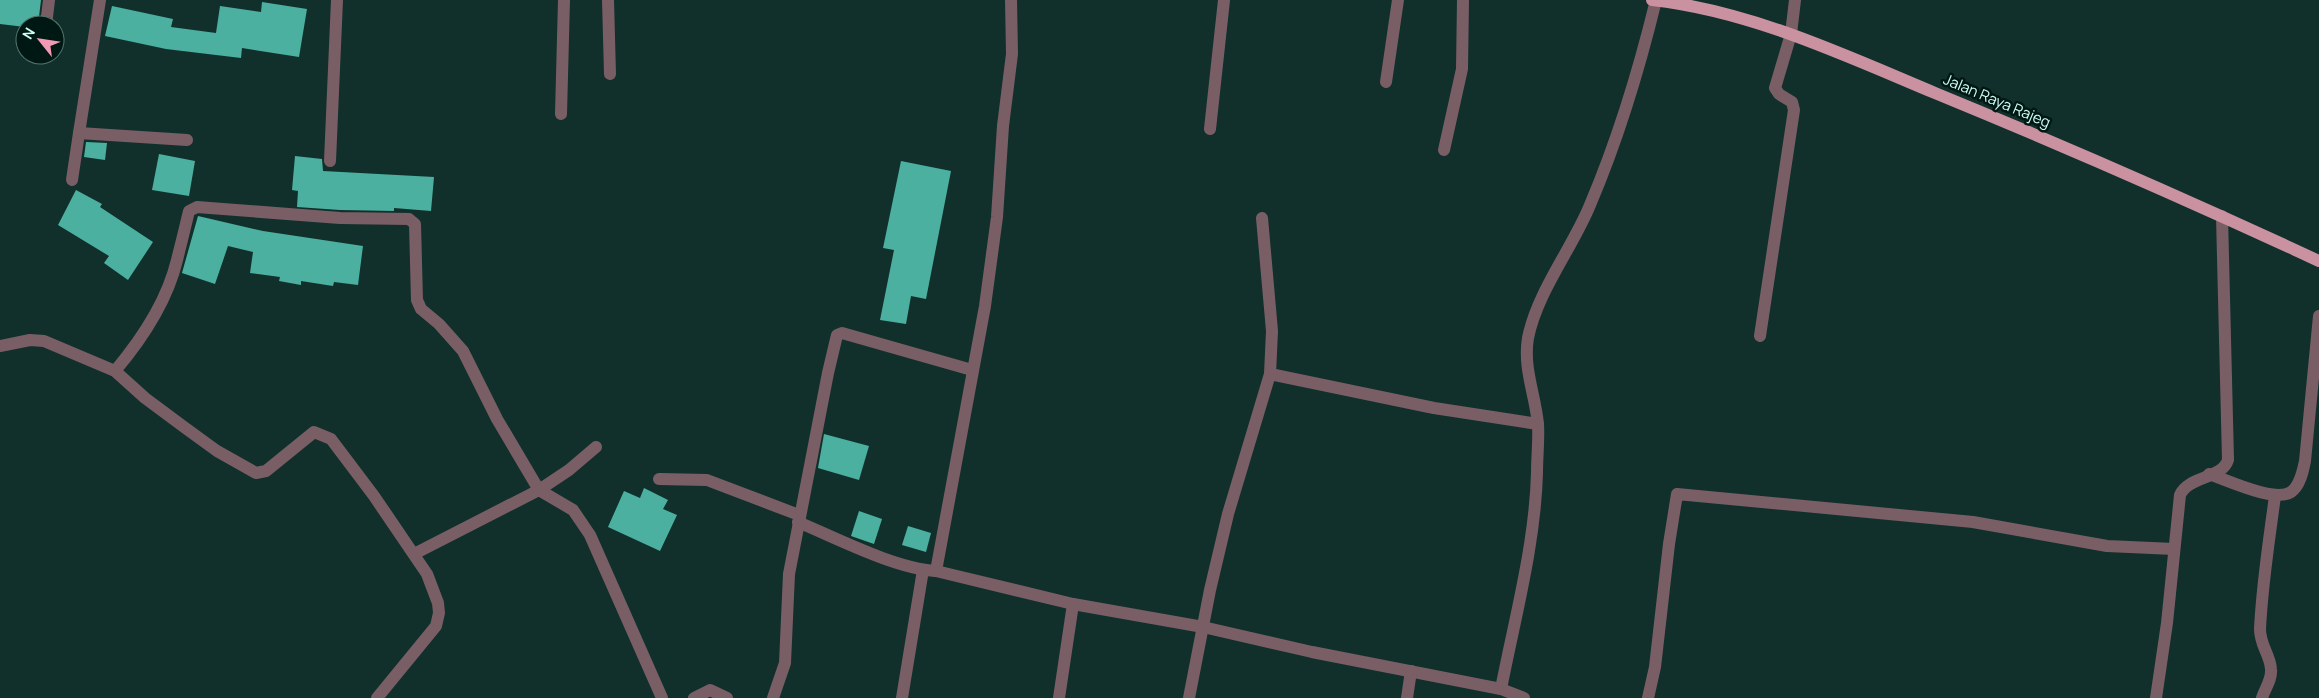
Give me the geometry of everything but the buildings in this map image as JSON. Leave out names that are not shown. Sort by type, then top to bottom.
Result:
[{"type":"main road","name":"Jalan Raya Rajeg","points":[[1654,0],[1732,16],[1791,34],[2070,149],[2319,261]]},
{"type":"street","points":[[47,15],[49,0]]},
{"type":"street","points":[[72,180],[100,0]]},
{"type":"street","points":[[330,161],[338,0]]},
{"type":"street","points":[[560,114],[564,0]]},
{"type":"street","points":[[608,0],[610,74]]},
{"type":"street","points":[[902,698],[985,306],[997,217],[1003,126],[1012,54],[1011,0]]},
{"type":"street","points":[[1210,130],[1224,0]]},
{"type":"street","points":[[1386,82],[1398,0]]},
{"type":"street","points":[[1444,150],[1462,69],[1463,0]]},
{"type":"street","points":[[1501,688],[1532,534],[1538,424],[1528,376],[1526,354],[1528,336],[1541,302],[1590,206],[1629,102],[1654,0]]},
{"type":"street","points":[[1760,336],[1794,110],[1792,102],[1779,94],[1775,88],[1791,34],[1795,0]]},
{"type":"street","points":[[79,133],[187,140]]},
{"type":"street","points":[[115,371],[162,303],[177,261],[189,211],[192,209],[197,207],[340,218],[409,220],[415,224],[417,300],[421,309],[439,324],[463,351],[500,425],[539,490],[573,510],[590,535],[662,698]]},
{"type":"street","points":[[2156,698],[2167,623],[2182,491],[2185,487],[2226,465],[2228,460],[2222,216]]},
{"type":"street","points":[[1189,698],[1228,514],[1270,374],[1272,331],[1262,218]]},
{"type":"street","points":[[2209,474],[2275,496],[2291,492],[2302,476],[2305,461],[2319,316]]},
{"type":"street","points":[[773,698],[785,663],[789,574],[828,373],[839,333],[972,370]]},
{"type":"street","points":[[0,346],[30,340],[44,341],[115,371],[145,398],[184,427],[218,451],[256,473],[266,471],[314,432],[331,439],[374,496],[414,554],[427,574],[438,603],[439,613],[436,626],[377,698]]},
{"type":"street","points":[[1270,374],[1434,408],[1538,424]]},
{"type":"street","points":[[414,554],[539,490],[569,470],[596,447]]},
{"type":"street","points":[[659,478],[707,480],[884,557],[929,571],[1073,604],[1203,627],[1312,652],[1501,688],[1524,698]]},
{"type":"street","points":[[1648,698],[1655,667],[1668,544],[1676,496],[1678,494],[1973,522],[2107,546],[2174,549]]},
{"type":"street","points":[[2262,698],[2271,671],[2269,659],[2262,646],[2260,632],[2262,590],[2275,496]]},
{"type":"street","points":[[1059,698],[1073,604]]},
{"type":"street","points":[[1408,698],[1412,671]]},
{"type":"street","points":[[694,698],[710,690],[727,698]]}]
